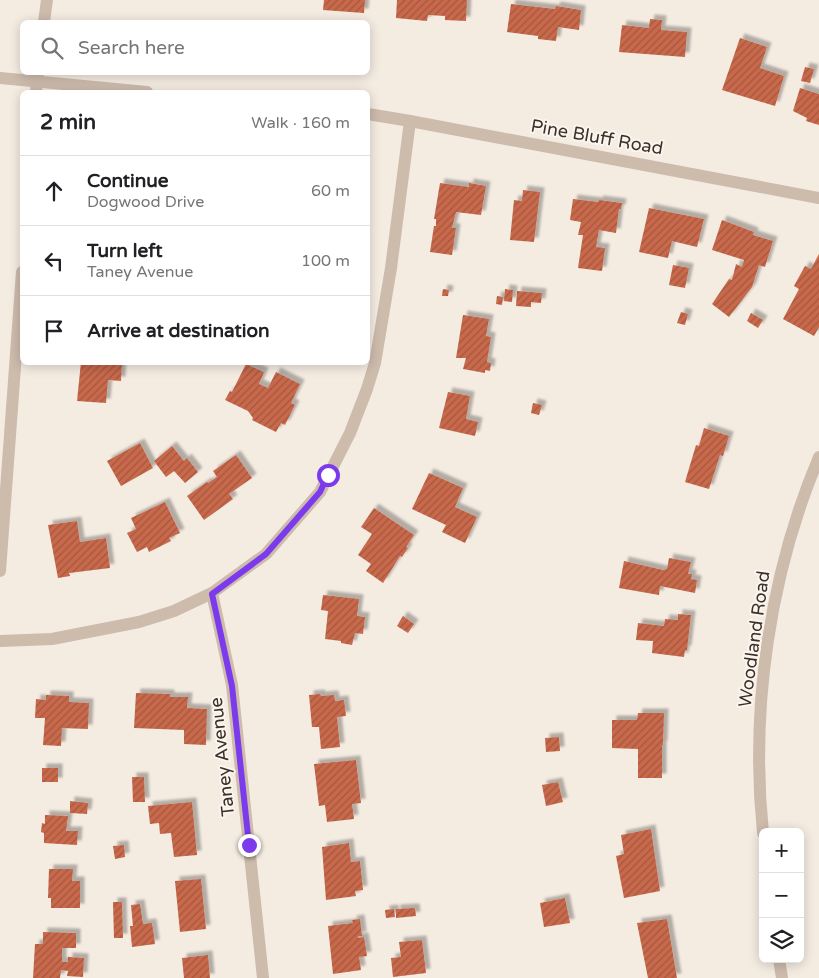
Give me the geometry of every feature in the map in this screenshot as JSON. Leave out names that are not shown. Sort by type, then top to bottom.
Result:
[{"type":"street","points":[[44,20],[47,0]]},
{"type":"street","points":[[0,78],[125,90]]},
{"type":"street","name":"Pine Bluff Road","points":[[370,114],[410,120],[819,198]]},
{"type":"street","points":[[0,641],[52,639],[139,622],[174,611],[212,594],[266,554],[320,492],[350,433],[375,363],[410,120]]},
{"type":"street","points":[[0,571],[20,299]]},
{"type":"street","name":"Woodland Road","points":[[763,828],[758,741],[772,612],[782,569],[814,482],[819,457]]},
{"type":"street","name":"Taney Avenue","points":[[212,594],[232,686],[263,978]]},
{"type":"street","points":[[780,963],[782,978]]},
{"type":"building","points":[[324,0],[365,0],[364,13],[323,10]]},
{"type":"building","points":[[397,0],[467,0],[466,21],[445,20],[445,16],[428,15],[427,21],[396,18]]},
{"type":"building","points":[[511,4],[555,9],[556,6],[581,10],[579,30],[558,27],[556,41],[538,39],[538,36],[507,32]]},
{"type":"building","points":[[650,19],[662,20],[661,30],[687,32],[685,57],[619,52],[622,25],[649,28]]},
{"type":"building","points":[[740,38],[767,47],[760,68],[784,76],[775,106],[722,90]]},
{"type":"building","points":[[805,67],[814,69],[810,83],[801,81]]},
{"type":"building","points":[[800,88],[819,94],[819,125],[806,121],[807,118],[793,111]]},
{"type":"building","points":[[440,183],[469,187],[469,183],[486,186],[481,215],[456,212],[452,228],[456,228],[452,255],[430,252],[434,226],[436,226],[436,219],[434,219]]},
{"type":"building","points":[[523,190],[540,192],[534,242],[510,240],[514,200],[522,201]]},
{"type":"building","points":[[573,199],[622,203],[621,209],[619,209],[616,233],[599,230],[596,247],[605,248],[602,271],[578,268],[583,235],[578,235],[581,222],[570,220]]},
{"type":"building","points":[[649,208],[704,219],[697,247],[672,241],[668,258],[639,252]]},
{"type":"building","points":[[722,220],[754,232],[753,235],[773,241],[765,267],[759,265],[752,287],[729,317],[712,304],[729,279],[732,280],[736,264],[742,267],[744,260],[712,250]]},
{"type":"building","points":[[819,254],[819,327],[814,336],[783,319],[799,289],[794,286],[805,266],[811,269]]},
{"type":"building","points":[[673,265],[689,268],[685,288],[669,285]]},
{"type":"building","points":[[443,289],[449,290],[448,296],[442,296]]},
{"type":"building","points":[[505,289],[513,290],[512,302],[504,301]]},
{"type":"building","points":[[517,291],[542,293],[541,303],[531,302],[531,307],[516,306]]},
{"type":"building","points":[[497,296],[503,297],[502,305],[496,304]]},
{"type":"building","points":[[681,312],[688,314],[685,325],[677,323]]},
{"type":"building","points":[[751,313],[763,320],[758,328],[747,321]]},
{"type":"building","points":[[463,315],[489,319],[486,336],[491,337],[487,362],[491,363],[490,371],[485,370],[485,373],[463,369],[466,358],[456,358]]},
{"type":"building","points":[[81,365],[122,365],[121,381],[108,380],[106,403],[77,401]]},
{"type":"building","points":[[246,365],[264,372],[259,384],[268,388],[276,372],[300,384],[291,403],[295,405],[285,425],[281,423],[276,432],[252,420],[253,418],[248,411],[225,400],[230,391],[232,392]]},
{"type":"building","points":[[448,392],[470,396],[466,419],[478,422],[475,436],[439,428]]},
{"type":"building","points":[[533,403],[542,405],[539,415],[531,413]]},
{"type":"building","points":[[704,428],[729,436],[723,456],[720,455],[709,489],[685,482],[696,445],[699,446]]},
{"type":"building","points":[[140,443],[153,468],[121,486],[107,461]]},
{"type":"building","points":[[172,446],[184,461],[187,458],[198,472],[185,483],[174,471],[166,477],[154,461]]},
{"type":"building","points":[[236,455],[252,478],[229,494],[233,499],[204,520],[187,496],[217,477],[213,471]]},
{"type":"building","points":[[429,473],[463,488],[455,507],[477,517],[465,543],[442,532],[446,525],[412,509]]},
{"type":"building","points":[[165,502],[180,533],[169,538],[171,541],[149,552],[147,547],[137,552],[127,533],[136,529],[131,518]]},
{"type":"building","points":[[374,508],[414,535],[406,547],[408,548],[402,557],[400,556],[383,583],[366,571],[371,564],[358,555],[372,534],[361,527]]},
{"type":"building","points":[[77,521],[80,542],[106,538],[110,568],[69,573],[70,576],[58,578],[48,525]]},
{"type":"building","points":[[669,558],[691,562],[688,574],[692,574],[691,579],[697,580],[695,593],[660,586],[659,595],[619,588],[624,561],[663,570],[667,569]]},
{"type":"building","points":[[323,595],[359,599],[357,616],[365,617],[363,634],[355,633],[352,645],[341,643],[341,641],[325,639],[328,611],[321,610]]},
{"type":"building","points":[[678,614],[691,615],[687,650],[685,650],[684,657],[652,653],[653,641],[636,640],[638,623],[664,626],[665,619],[678,620]]},
{"type":"building","points":[[403,616],[414,624],[408,633],[397,626]]},
{"type":"building","points":[[136,693],[170,694],[170,697],[188,697],[187,708],[207,709],[206,745],[184,744],[184,730],[134,728]]},
{"type":"building","points":[[320,694],[321,696],[334,695],[335,701],[344,700],[346,716],[337,717],[340,747],[321,749],[319,727],[312,727],[309,695]]},
{"type":"building","points":[[46,695],[69,696],[69,702],[89,703],[88,729],[62,728],[61,746],[43,745],[45,718],[35,718],[36,699],[46,700]]},
{"type":"building","points":[[638,713],[664,713],[662,778],[638,778],[638,749],[612,748],[612,720],[637,720]]},
{"type":"building","points":[[559,737],[560,751],[546,752],[545,738]]},
{"type":"building","points":[[356,760],[361,803],[352,804],[354,819],[327,822],[325,805],[319,806],[314,764]]},
{"type":"building","points":[[42,768],[58,768],[58,782],[42,782]]},
{"type":"building","points":[[132,777],[144,777],[145,802],[133,802]]},
{"type":"building","points":[[558,782],[563,802],[546,806],[542,785]]},
{"type":"building","points":[[70,801],[88,803],[87,814],[70,813]]},
{"type":"building","points":[[192,802],[197,855],[174,857],[171,833],[160,834],[159,823],[150,824],[148,806]]},
{"type":"building","points":[[45,815],[68,816],[66,831],[78,831],[77,845],[44,843],[44,833],[41,832],[42,823],[45,824]]},
{"type":"building","points":[[651,829],[660,891],[624,898],[616,856],[624,854],[621,835]]},
{"type":"building","points":[[349,843],[351,862],[360,861],[363,890],[355,891],[356,896],[326,900],[322,847]]},
{"type":"building","points":[[124,845],[125,857],[115,859],[113,846]]},
{"type":"building","points":[[49,869],[73,869],[72,881],[80,881],[80,908],[51,908],[51,898],[48,898]]},
{"type":"building","points":[[201,879],[206,929],[180,932],[175,881]]},
{"type":"building","points":[[565,898],[570,923],[544,927],[540,903]]},
{"type":"building","points":[[113,902],[122,902],[123,938],[114,938]]},
{"type":"building","points":[[140,904],[143,924],[152,923],[155,944],[132,947],[131,905]]},
{"type":"building","points":[[415,908],[416,916],[396,918],[396,909]]},
{"type":"building","points":[[394,909],[395,917],[386,918],[385,910]]},
{"type":"building","points":[[360,919],[362,936],[358,936],[358,938],[364,937],[367,956],[359,957],[361,970],[333,974],[328,926],[353,923],[352,920]]},
{"type":"building","points":[[667,919],[677,978],[648,978],[637,923]]},
{"type":"building","points":[[43,932],[76,933],[76,948],[62,948],[62,962],[68,962],[68,957],[84,958],[83,977],[67,976],[68,971],[61,970],[60,978],[33,978],[35,944],[43,944]]},
{"type":"building","points":[[422,940],[426,973],[393,977],[391,958],[401,957],[399,942]]},
{"type":"building","points":[[208,955],[210,978],[184,978],[182,958]]},
{"type":"route","points":[[249,845],[232,686],[212,594],[266,554],[320,492],[328,475]]}]
